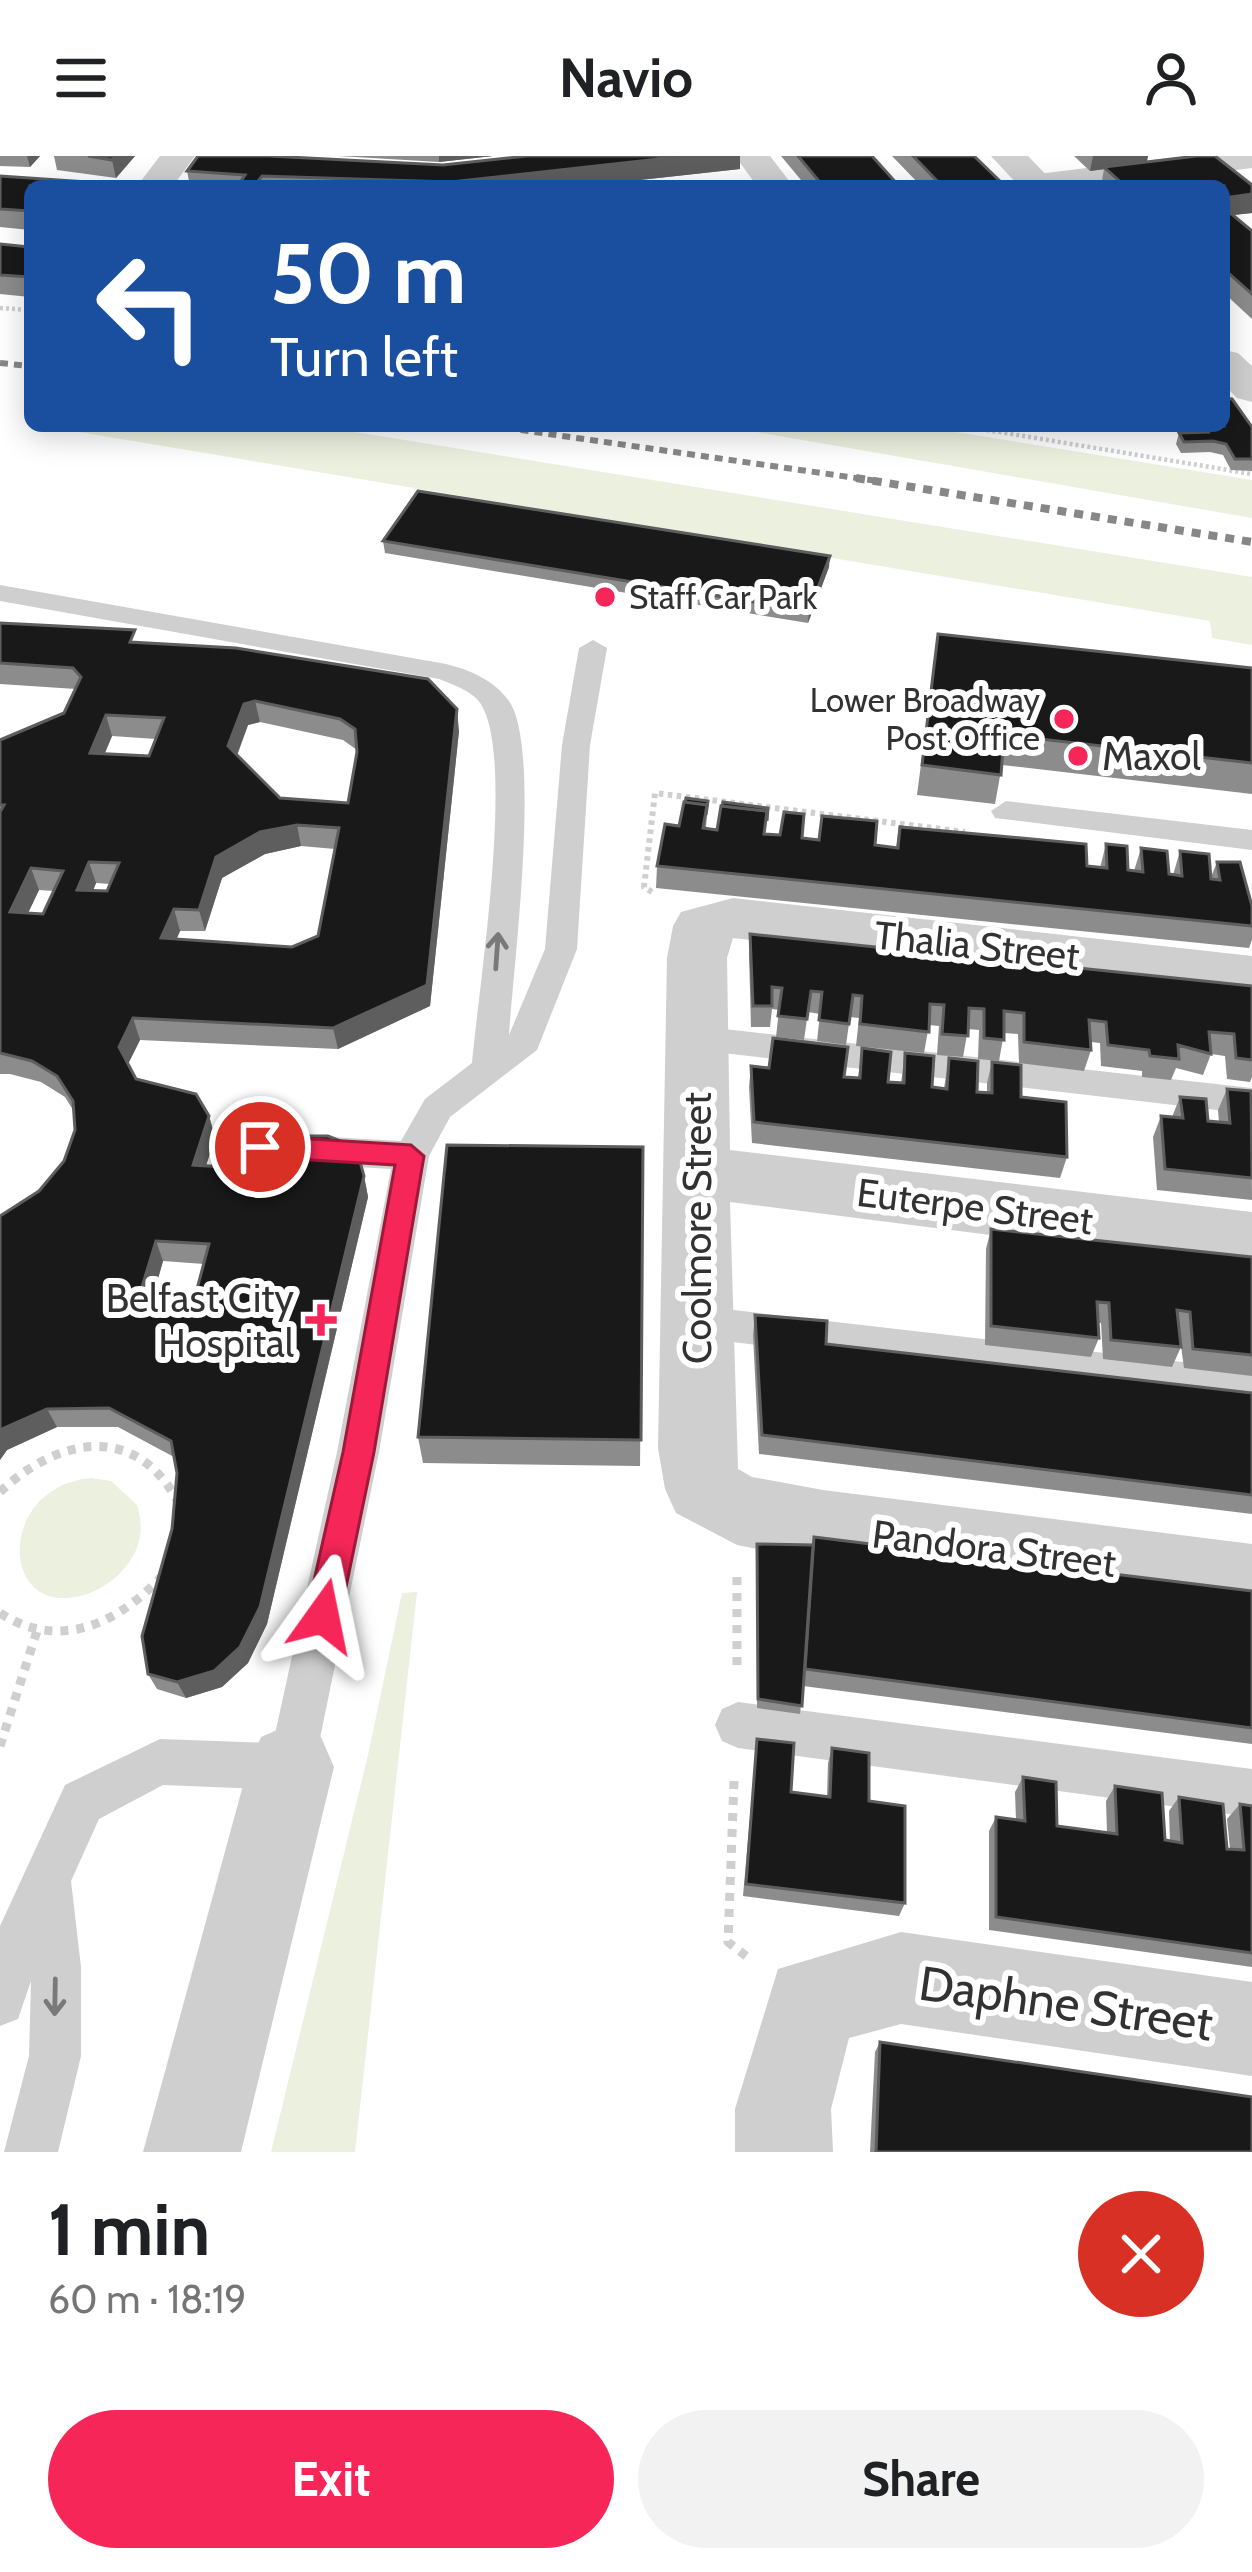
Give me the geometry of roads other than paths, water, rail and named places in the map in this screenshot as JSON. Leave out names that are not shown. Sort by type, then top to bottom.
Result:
[{"type":"street","points":[[160,180],[178,156]]},
{"type":"street","points":[[191,156],[213,157]]},
{"type":"street","points":[[752,156],[770,180]]},
{"type":"street","points":[[1008,156],[1032,180]]},
{"type":"street","points":[[1070,180],[1160,163],[1236,161],[1252,189]]},
{"type":"street","name":"Thalia Street","points":[[703,926],[733,918],[1252,977]]},
{"type":"street","name":"Coolmore Street","points":[[703,926],[697,958],[696,1448],[703,1490],[737,1510]]},
{"type":"street","name":"Euterpe Street","points":[[698,1172],[1252,1240]]},
{"type":"street","name":"Pandora Street","points":[[737,1510],[823,1526],[1252,1581]]},
{"type":"street","points":[[192,2152],[291,1767]]},
{"type":"street","name":"Daphne Street","points":[[784,2152],[783,2109],[811,2002],[901,1978],[1252,2030]]},
{"type":"lane","points":[[0,593],[446,671],[476,684],[498,706],[512,784],[489,1068]]},
{"type":"lane","points":[[0,2001],[13,1954],[82,1802],[160,1762],[291,1767],[358,1452],[411,1156],[437,1108],[525,1041],[561,950],[578,726],[593,648]]},
{"type":"lane","points":[[512,784],[539,822],[569,841]]},
{"type":"lane","points":[[1006,811],[1252,840]]},
{"type":"lane","points":[[697,1038],[1252,1101]]},
{"type":"lane","points":[[260,1147],[411,1156]]},
{"type":"lane","points":[[698,1322],[1252,1388]]},
{"type":"lane","points":[[737,1725],[1252,1792]]},
{"type":"lane","points":[[32,2152],[55,2056],[56,1967],[48,1881]]},
{"type":"railway","points":[[0,363],[24,365]]},
{"type":"railway","points":[[535,432],[877,481]]},
{"type":"railway","points":[[856,478],[1252,542]]},
{"type":"place","name":"Staff Car Park","points":[[605,597]]},
{"type":"place","name":"Lower Broadway Post Office","points":[[1064,719]]},
{"type":"place","name":"Maxol","points":[[1078,756]]},
{"type":"place","name":"Belfast City Hospital","points":[[321,1320]]}]
